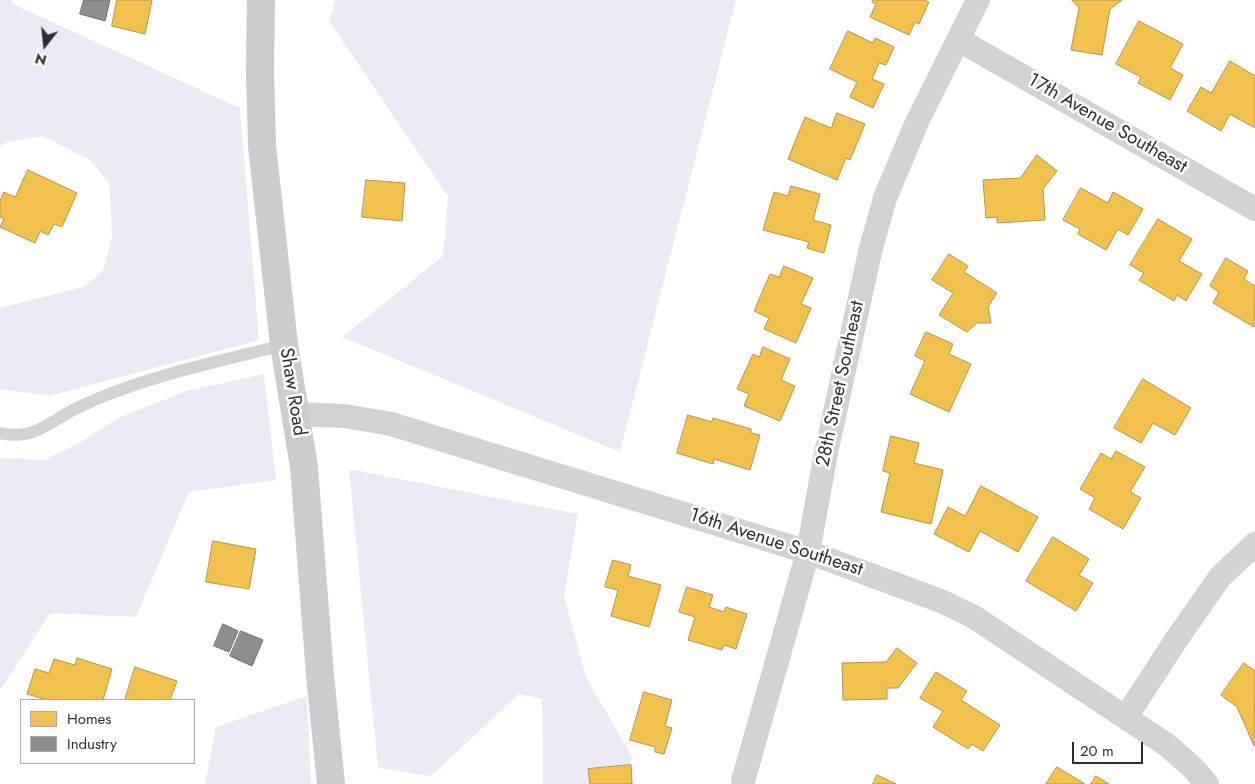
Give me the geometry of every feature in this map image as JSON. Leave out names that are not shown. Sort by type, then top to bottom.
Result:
[{"type":"main road","name":"Shaw Road","points":[[262,0],[260,71],[262,146],[284,345],[304,467],[320,675],[331,784]]},
{"type":"street","name":"28th Street Southeast","points":[[743,781],[808,552],[828,443],[870,252],[885,198],[917,122],[978,0]]},
{"type":"street","name":"17th Avenue Southeast","points":[[959,40],[1255,209]]},
{"type":"street","name":"16th Avenue Southeast","points":[[296,414],[345,416],[391,424],[808,552],[941,601],[974,617],[1167,744],[1207,784]]},
{"type":"street","points":[[1126,717],[1220,577],[1255,544]]},
{"type":"lane","points":[[0,432],[11,435],[25,435],[38,431],[75,409],[106,395],[198,367],[284,345]]},
{"type":"shaded area","points":[[0,0],[11,0],[13,4],[240,108],[259,340],[49,396],[0,389],[0,308],[83,287],[103,271],[112,236],[109,183],[90,160],[43,136],[7,142],[0,148]]},
{"type":"shaded area","points":[[335,0],[736,0],[620,452],[342,337],[443,256],[448,196],[329,21]]},
{"type":"shaded area","points":[[264,374],[276,480],[189,492],[136,617],[50,613],[0,688],[0,458],[44,460],[79,443],[118,418],[187,391]]},
{"type":"shaded area","points":[[349,469],[578,514],[564,596],[586,677],[632,757],[625,784],[543,784],[542,699],[519,694],[431,776],[378,768]]},
{"type":"shaded area","points":[[307,696],[311,784],[205,784],[216,727]]},
{"type":"building: Homes","points":[[117,0],[152,0],[145,34],[112,26]]},
{"type":"building: Homes","points":[[873,0],[925,0],[929,2],[919,24],[915,22],[909,35],[870,17],[876,4],[872,2]]},
{"type":"building: Homes","points":[[1072,0],[1122,0],[1110,9],[1102,55],[1071,50],[1079,8]]},
{"type":"building: Homes","points":[[1139,21],[1183,44],[1170,68],[1183,75],[1170,100],[1138,83],[1141,77],[1116,64]]},
{"type":"building: Homes","points":[[848,31],[873,43],[875,38],[894,47],[886,65],[879,63],[872,79],[884,84],[873,108],[850,97],[857,82],[830,69]]},
{"type":"building: Homes","points":[[1230,61],[1255,76],[1255,128],[1230,114],[1221,131],[1187,111],[1201,87],[1211,93]]},
{"type":"building: Homes","points":[[837,113],[865,124],[850,160],[846,158],[837,180],[788,159],[805,117],[831,128]]},
{"type":"building: Homes","points":[[1037,155],[1057,171],[1043,189],[1045,220],[997,223],[997,217],[986,218],[983,180],[1020,178]]},
{"type":"building: Homes","points":[[28,170],[77,193],[62,227],[54,224],[48,235],[40,231],[35,243],[0,227],[4,219],[0,217],[0,201],[4,192],[15,197]]},
{"type":"building: Homes","points":[[366,180],[405,183],[402,221],[362,217]]},
{"type":"building: Homes","points":[[791,186],[820,194],[813,220],[831,225],[824,253],[807,248],[809,242],[763,230],[774,192],[788,196]]},
{"type":"building: Homes","points":[[1081,188],[1108,203],[1113,192],[1143,209],[1128,235],[1118,229],[1106,250],[1078,234],[1080,229],[1063,220]]},
{"type":"building: Homes","points":[[1158,219],[1192,239],[1179,261],[1202,274],[1186,301],[1177,295],[1174,301],[1139,280],[1144,273],[1130,265]]},
{"type":"building: Homes","points":[[949,254],[968,266],[964,272],[997,293],[988,307],[991,323],[977,323],[967,332],[939,315],[953,293],[932,280]]},
{"type":"building: Homes","points":[[1226,258],[1248,271],[1244,279],[1255,286],[1254,327],[1213,303],[1219,292],[1210,286]]},
{"type":"building: Homes","points":[[784,266],[813,278],[801,304],[811,308],[796,343],[764,329],[769,318],[754,311],[770,274],[779,277]]},
{"type":"building: Homes","points":[[926,332],[953,344],[949,354],[971,364],[949,412],[910,394],[925,361],[915,356]]},
{"type":"building: Homes","points":[[763,347],[790,359],[781,380],[795,386],[780,421],[744,406],[749,394],[737,389],[753,354],[759,357]]},
{"type":"building: Homes","points":[[1143,379],[1191,408],[1175,435],[1153,423],[1141,443],[1114,428]]},
{"type":"building: Homes","points":[[688,415],[712,422],[713,418],[751,429],[751,433],[760,435],[750,470],[714,459],[713,464],[677,453]]},
{"type":"building: Homes","points":[[891,436],[919,443],[914,463],[943,470],[931,524],[881,512],[890,473],[883,471]]},
{"type":"building: Homes","points":[[1116,451],[1145,467],[1130,492],[1141,498],[1123,529],[1089,509],[1095,498],[1080,489],[1101,453],[1111,459]]},
{"type":"building: Homes","points":[[981,486],[1038,517],[1018,552],[980,531],[969,552],[934,534],[948,507],[965,516]]},
{"type":"building: Homes","points":[[1053,537],[1089,559],[1079,575],[1093,583],[1076,611],[1026,581]]},
{"type":"building: Homes","points":[[213,541],[256,549],[249,589],[206,582]]},
{"type":"building: Homes","points":[[613,560],[631,565],[628,576],[661,585],[649,627],[611,616],[618,590],[605,587]]},
{"type":"building: Homes","points":[[687,587],[713,595],[709,607],[724,612],[726,607],[747,614],[736,649],[724,645],[722,650],[688,640],[695,617],[679,612]]},
{"type":"building: Homes","points":[[897,648],[917,663],[898,688],[887,688],[887,699],[843,700],[842,663],[886,662]]},
{"type":"building: Homes","points":[[77,658],[112,669],[103,699],[44,699],[27,694],[35,669],[49,673],[54,659],[75,665]]},
{"type":"building: Homes","points":[[1244,663],[1255,671],[1254,746],[1237,707],[1221,695]]},
{"type":"building: Homes","points":[[135,667],[177,681],[170,699],[125,699]]},
{"type":"building: Homes","points":[[936,672],[967,691],[961,700],[1000,725],[983,751],[972,744],[968,749],[933,727],[943,711],[920,698]]},
{"type":"building: Homes","points":[[644,692],[672,700],[665,726],[672,728],[664,754],[655,752],[655,747],[630,740]]},
{"type":"building: Homes","points":[[631,765],[632,784],[590,784],[588,769]]},
{"type":"building: Homes","points":[[1057,767],[1085,784],[1046,784]]},
{"type":"building: Homes","points":[[877,775],[896,784],[873,784]]},
{"type":"building: Homes","points":[[1096,776],[1109,784],[1091,784]]},
{"type":"building: Industry","points":[[84,0],[110,0],[105,21],[80,14]]},
{"type":"building: Industry","points":[[223,624],[238,631],[229,652],[214,646]]},
{"type":"building: Industry","points":[[241,631],[263,640],[252,666],[230,656]]}]
